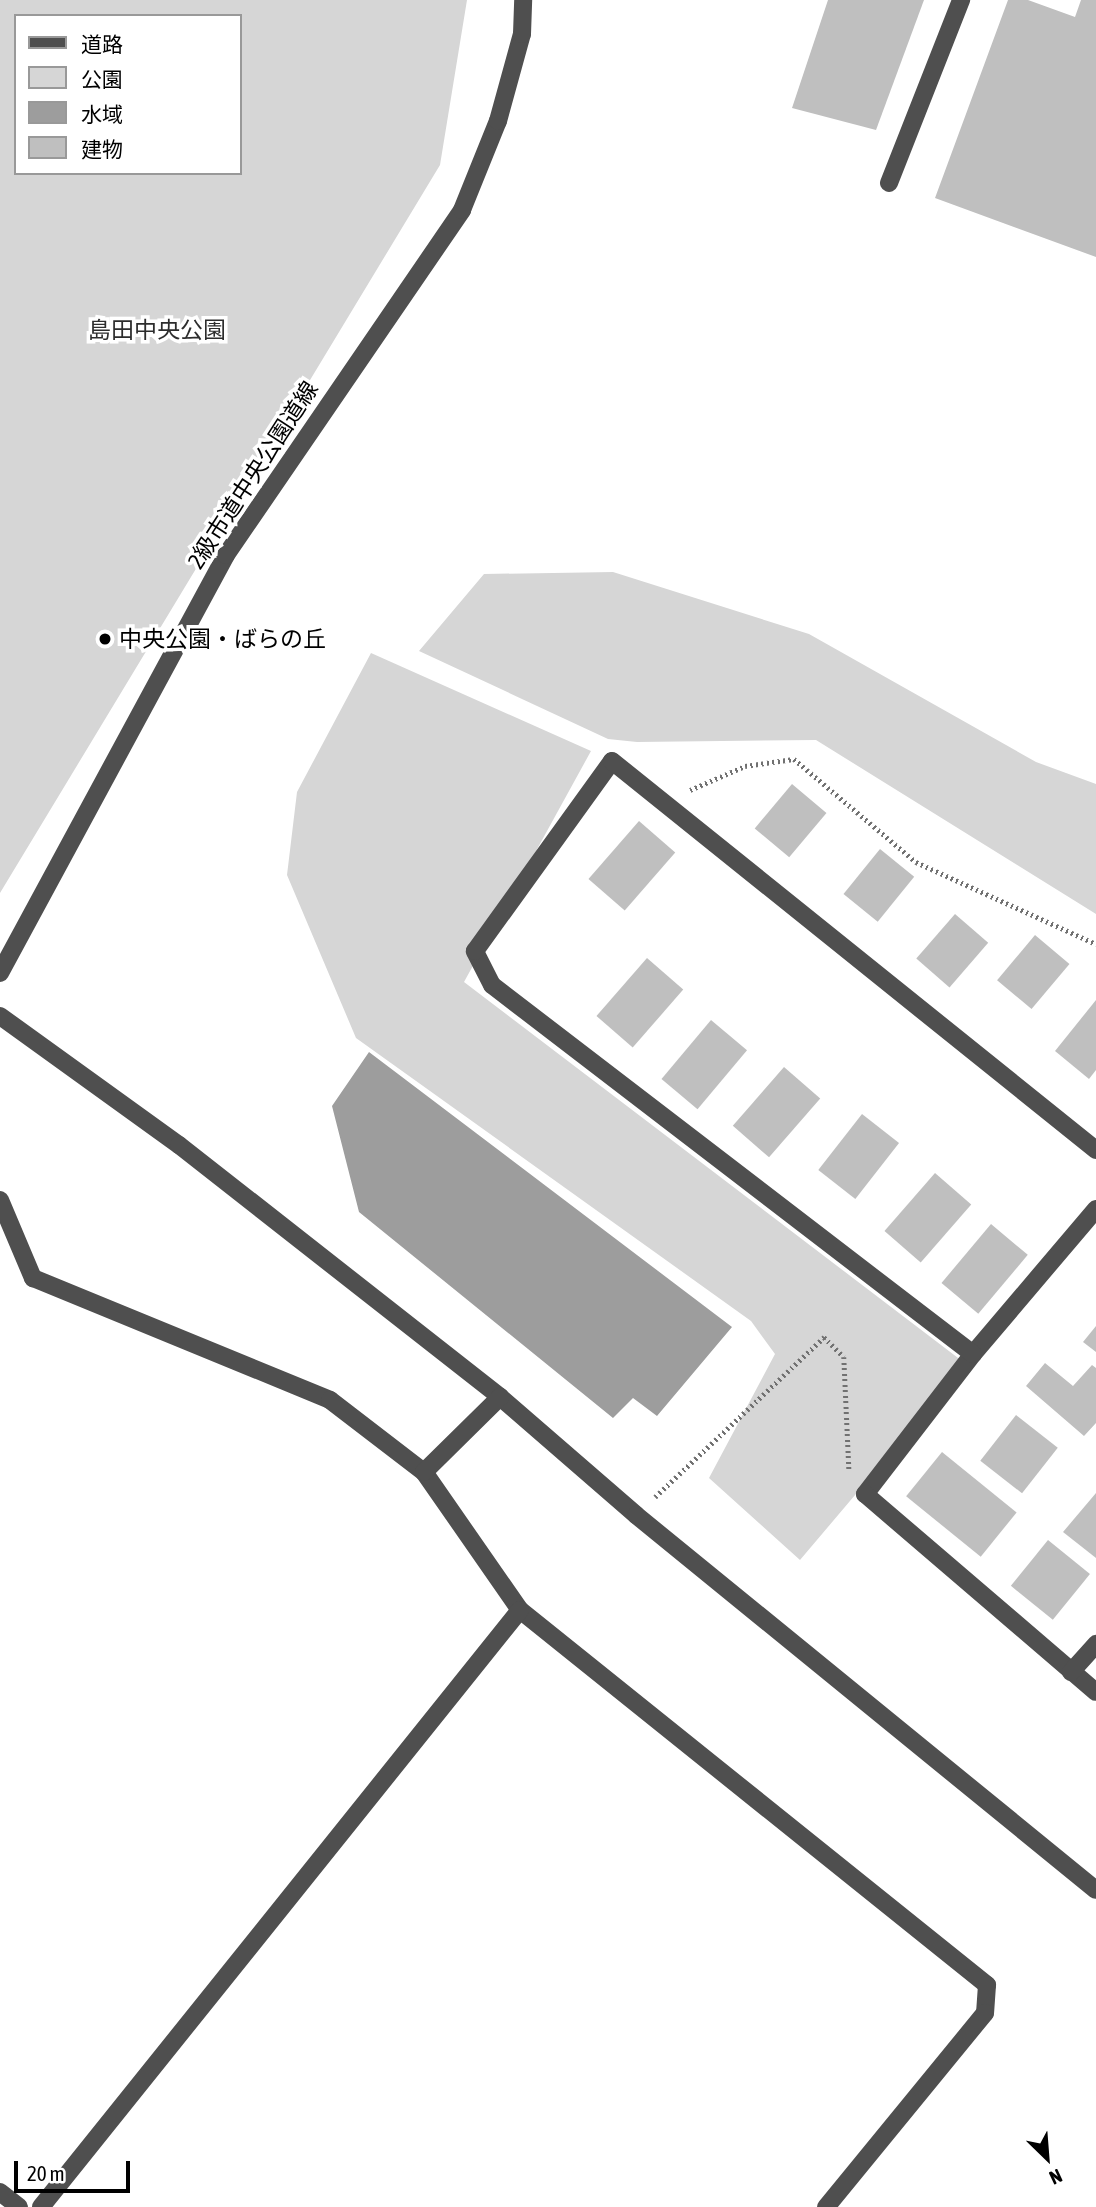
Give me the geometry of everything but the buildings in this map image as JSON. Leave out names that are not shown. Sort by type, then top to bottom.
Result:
[{"type":"street","name":"2級市道中央公園道線","points":[[0,973],[226,555],[462,210],[498,121],[522,34],[523,0]]},
{"type":"street","points":[[890,183],[961,0]]},
{"type":"street","points":[[973,1354],[492,985],[475,951],[612,761],[1096,1150]]},
{"type":"street","points":[[0,1016],[179,1145],[500,1397],[636,1515],[1096,1890]]},
{"type":"street","points":[[0,1200],[33,1278],[330,1400],[424,1472],[520,1610],[987,1984],[985,2013],[826,2207]]},
{"type":"street","points":[[1096,1209],[973,1354],[865,1494],[1096,1692]]},
{"type":"street","points":[[424,1472],[500,1397]]},
{"type":"street","points":[[41,2207],[520,1610]]},
{"type":"street","points":[[1071,1672],[1096,1644]]},
{"type":"street","points":[[0,2192],[19,2207]]},
{"type":"path","points":[[664,801],[745,765],[794,759],[916,862],[1096,944]]},
{"type":"path","points":[[636,1515],[824,1337],[844,1357],[849,1480],[865,1494]]},
{"type":"green space","name":"島田中央公園","points":[[0,0],[467,0],[440,165],[0,893]]},
{"type":"green space","points":[[613,572],[809,634],[1036,762],[1096,784],[1096,914],[816,740],[637,742],[608,739],[419,651],[484,574]]},
{"type":"green space","points":[[371,653],[591,751],[464,982],[966,1364],[800,1560],[709,1478],[775,1354],[751,1321],[356,1038],[287,875],[297,792]]},
{"type":"water","points":[[369,1052],[732,1327],[657,1416],[633,1398],[613,1418],[359,1212],[332,1106]]},
{"type":"place","name":"中央公園・ばらの丘","points":[[105,639]]}]
